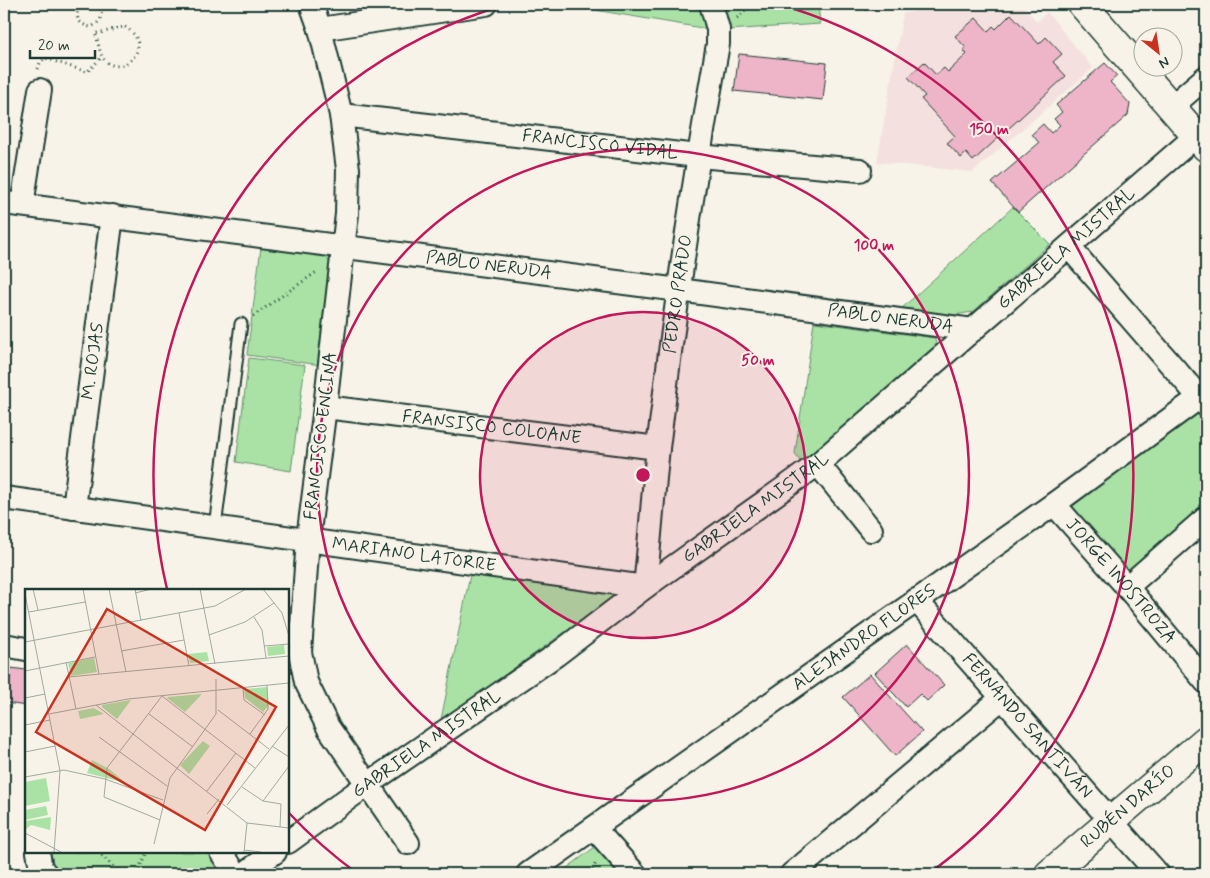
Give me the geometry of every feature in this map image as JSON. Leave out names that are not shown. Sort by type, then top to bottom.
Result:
[{"type":"street","name":"FRANCISCO ENCINA","points":[[311,4],[320,29],[341,115],[348,169],[347,214],[308,539],[297,681],[408,844]]},
{"type":"street","points":[[320,29],[486,4]]},
{"type":"street","name":"PEDRO PRADO","points":[[645,587],[658,448],[679,290],[698,156],[718,44],[718,29],[710,4]]},
{"type":"street","points":[[1082,4],[1201,141]]},
{"type":"street","points":[[1171,107],[1206,77]]},
{"type":"street","points":[[13,204],[40,90]]},
{"type":"street","name":"FRANCISCO VIDAL","points":[[341,115],[698,156],[860,170]]},
{"type":"street","name":"GABRIELA MISTRAL","points":[[289,841],[368,784],[556,655],[645,587],[818,464],[1069,247],[1201,141]]},
{"type":"street","name":"PABLO NERUDA","points":[[13,204],[973,330]]},
{"type":"street","name":"M. ROJAS","points":[[74,508],[112,216]]},
{"type":"street","points":[[1069,247],[1203,401]]},
{"type":"street","name":"ALEJANDRO FLORES","points":[[528,874],[916,600],[1203,401]]},
{"type":"street","name":"FRANSISCO COLOANE","points":[[325,407],[658,448]]},
{"type":"street","points":[[818,464],[871,530]]},
{"type":"street","name":"MARIANO LATORRE","points":[[4,498],[645,587]]},
{"type":"street","name":"JORGE INOSTROZA","points":[[1054,504],[1127,587],[1206,682]]},
{"type":"street","points":[[1127,587],[1206,518]]},
{"type":"street","name":"FERNANDO SANTIVÁN","points":[[916,600],[1158,874]]},
{"type":"street","points":[[4,645],[25,649]]},
{"type":"street","points":[[792,874],[1002,698]]},
{"type":"street","name":"RUBÉN DARÍO","points":[[1049,874],[1206,740]]},
{"type":"street","points":[[594,828],[635,874]]},
{"type":"street","points":[[38,853],[41,868],[46,874]]},
{"type":"street","points":[[222,853],[236,874]]},
{"type":"street","points":[[244,874],[274,853]]},
{"type":"lane","points":[[215,527],[241,324]]},
{"type":"path","points":[[83,4],[78,10],[78,18],[83,25],[91,27],[99,23],[102,16],[100,8],[96,4]]},
{"type":"path","points":[[91,27],[95,33],[102,56],[108,63],[115,65],[128,63],[137,53],[137,40],[125,27],[95,33]]},
{"type":"path","points":[[40,90],[37,75],[40,63],[45,58],[87,72],[102,56]]},
{"type":"path","points":[[241,324],[319,270]]},
{"type":"path","points":[[99,853],[121,874]]},
{"type":"path","points":[[137,874],[146,853]]},
{"type":"shaded area","points":[[939,4],[1021,4],[1037,22],[1047,12],[1093,68],[973,172],[877,162],[903,14]]},
{"type":"green space","points":[[572,4],[818,4],[820,24],[727,30],[708,29],[571,6]]},
{"type":"green space","points":[[1013,207],[1050,244],[973,312],[953,315],[901,309]]},
{"type":"green space","points":[[261,247],[325,256],[335,269],[321,365],[247,355]]},
{"type":"green space","points":[[814,322],[935,338],[937,350],[802,465],[795,453]]},
{"type":"green space","points":[[249,358],[305,365],[291,471],[236,462]]},
{"type":"green space","points":[[1198,410],[1206,419],[1206,509],[1127,578],[1069,509]]},
{"type":"green space","points":[[471,570],[611,587],[613,598],[441,720]]},
{"type":"green space","points":[[599,844],[626,874],[559,874]]},
{"type":"green space","points":[[51,853],[213,853],[229,874],[54,874],[49,868]]},
{"type":"building","points":[[865,4],[895,4],[896,6],[865,10]]},
{"type":"building","points":[[1011,14],[1039,44],[1046,37],[1062,54],[1053,62],[1066,76],[973,161],[966,153],[961,158],[947,143],[955,136],[921,99],[925,96],[908,77],[924,62],[936,75],[944,68],[948,72],[967,54],[963,50],[966,48],[955,36],[976,18],[988,31],[993,26],[996,29]]},
{"type":"building","points":[[739,54],[827,63],[823,100],[734,91]]},
{"type":"building","points":[[1105,63],[1117,76],[1110,82],[1130,104],[1128,115],[1018,212],[992,183],[1039,143],[1032,134],[1043,124],[1051,133],[1060,125],[1054,119],[1062,112],[1056,105]]},
{"type":"building","points":[[907,644],[944,685],[927,701],[920,694],[906,707],[875,673]]},
{"type":"building","points":[[11,668],[25,670],[25,706],[7,703]]},
{"type":"building","points":[[870,674],[922,732],[895,756],[843,697]]}]
